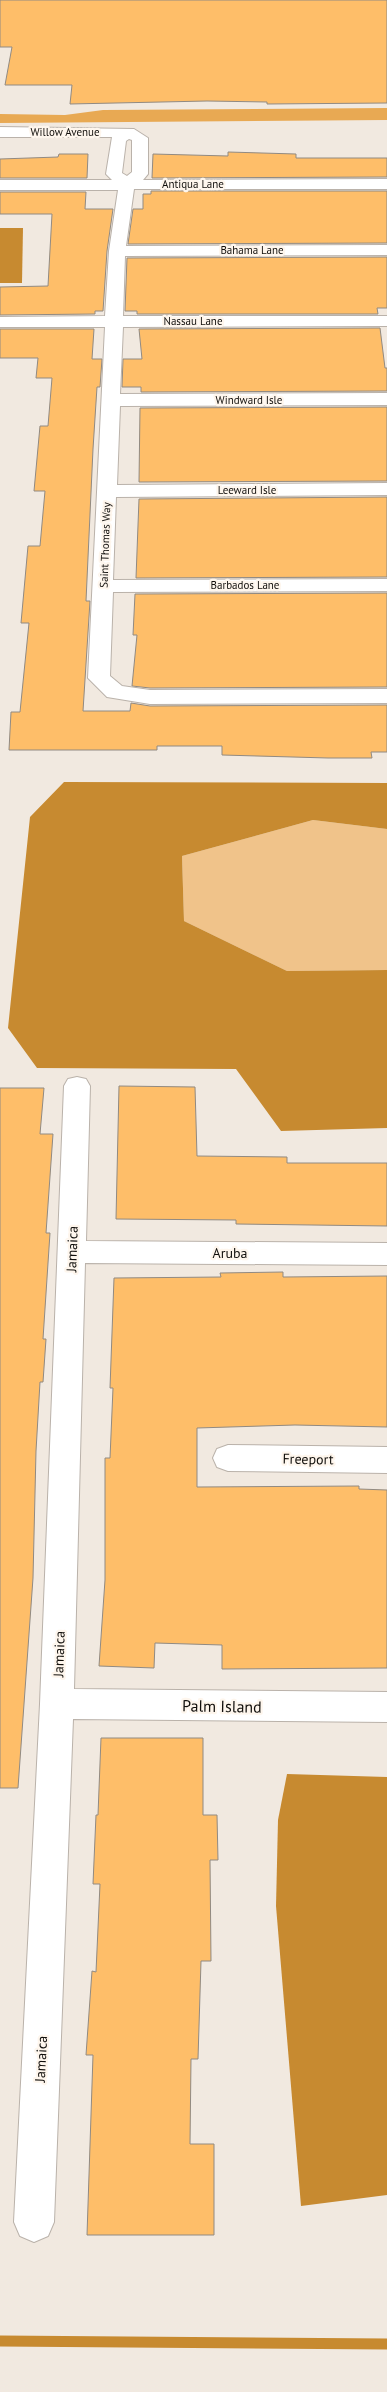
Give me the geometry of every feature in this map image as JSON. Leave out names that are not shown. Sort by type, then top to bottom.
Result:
[{"type":"street","name":"Willow Avenue","points":[[0,132],[129,132],[118,139],[114,174],[126,184]]},
{"type":"street","name":"Saint Thomas Way","points":[[126,184],[117,251],[99,678],[115,692],[150,697],[387,696]]},
{"type":"street","name":"Antiqua Lane","points":[[0,185],[387,184]]},
{"type":"street","name":"Bahama Lane","points":[[117,251],[387,250]]},
{"type":"street","name":"Nassau Lane","points":[[0,322],[387,321]]},
{"type":"street","name":"Windward Isle","points":[[111,400],[387,399]]},
{"type":"street","name":"Leeward Isle","points":[[107,491],[387,489]]},
{"type":"street","name":"Barbados Lane","points":[[103,586],[387,585]]},
{"type":"street","name":"Jamaica","points":[[34,2222],[57,1704],[77,1086]]},
{"type":"street","name":"Aruba","points":[[72,1252],[387,1254]]},
{"type":"street","name":"Freeport","points":[[228,1458],[387,1460]]},
{"type":"street","name":"Palm Island","points":[[57,1704],[387,1708]]},
{"type":"shaded area","points":[[387,108],[387,120],[0,123],[0,114],[65,115],[103,110]]},
{"type":"shaded area","points":[[0,228],[23,228],[22,283],[0,283]]},
{"type":"shaded area","points":[[64,782],[387,783],[387,829],[313,820],[182,856],[184,921],[287,971],[387,970],[387,1128],[281,1131],[236,1069],[37,1068],[8,1028],[30,817]]},
{"type":"shaded area","points":[[313,820],[387,829],[387,970],[287,971],[184,921],[182,856]]},
{"type":"shaded area","points":[[287,1774],[387,1777],[387,2195],[301,2206],[276,1906],[278,1820]]},
{"type":"building","points":[[0,0],[387,0],[387,103],[267,104],[267,102],[207,101],[70,104],[72,85],[5,85],[12,47],[0,47]]},
{"type":"building","points":[[228,152],[296,154],[296,158],[387,158],[387,177],[152,178],[153,154],[228,156]]},
{"type":"building","points":[[59,154],[88,154],[87,178],[0,178],[0,159],[58,157]]},
{"type":"building","points":[[151,191],[387,191],[387,243],[128,244],[133,209],[143,209],[143,194],[151,194]]},
{"type":"building","points":[[0,192],[86,192],[85,209],[113,209],[107,251],[103,311],[95,311],[95,314],[0,315],[0,287],[48,286],[52,214],[0,214]]},
{"type":"building","points":[[387,257],[387,308],[377,308],[378,314],[137,314],[137,311],[125,311],[127,258]]},
{"type":"building","points":[[380,328],[385,368],[387,368],[387,391],[141,392],[141,387],[122,387],[123,359],[142,359],[139,329]]},
{"type":"building","points":[[0,329],[94,329],[92,359],[102,359],[100,387],[97,387],[93,449],[86,601],[90,601],[83,711],[130,711],[131,703],[150,706],[387,705],[387,752],[371,752],[372,758],[328,758],[222,755],[222,746],[157,746],[157,750],[9,750],[11,712],[20,712],[29,623],[21,623],[28,546],[40,546],[45,491],[34,491],[40,426],[48,426],[52,378],[36,378],[38,358],[0,358]]},
{"type":"building","points":[[387,407],[387,481],[139,482],[140,408]]},
{"type":"building","points":[[387,497],[387,577],[136,578],[139,499]]},
{"type":"building","points":[[387,593],[387,687],[150,688],[132,686],[137,635],[133,635],[135,594]]},
{"type":"building","points":[[119,1086],[195,1087],[197,1156],[287,1157],[287,1163],[387,1163],[387,1226],[236,1224],[236,1220],[116,1219]]},
{"type":"building","points":[[0,1088],[44,1088],[40,1134],[53,1134],[46,1233],[50,1233],[43,1339],[46,1339],[43,1382],[40,1382],[36,1451],[33,1578],[18,1788],[0,1788]]},
{"type":"building","points":[[283,1272],[283,1277],[387,1276],[387,1427],[295,1425],[197,1428],[197,1487],[359,1486],[359,1489],[387,1490],[387,1668],[222,1669],[222,1645],[155,1643],[154,1668],[99,1666],[105,1580],[105,1458],[110,1458],[113,1388],[110,1388],[114,1278],[221,1277],[220,1273]]},
{"type":"building","points":[[101,1738],[203,1738],[203,1815],[217,1815],[218,1860],[210,1860],[211,1961],[201,1961],[198,2059],[191,2059],[190,2144],[214,2144],[214,2235],[87,2235],[93,2055],[86,2055],[92,1971],[96,1972],[100,1884],[93,1884]]},
{"type":"waterway","points":[[0,2341],[387,2344]]}]
